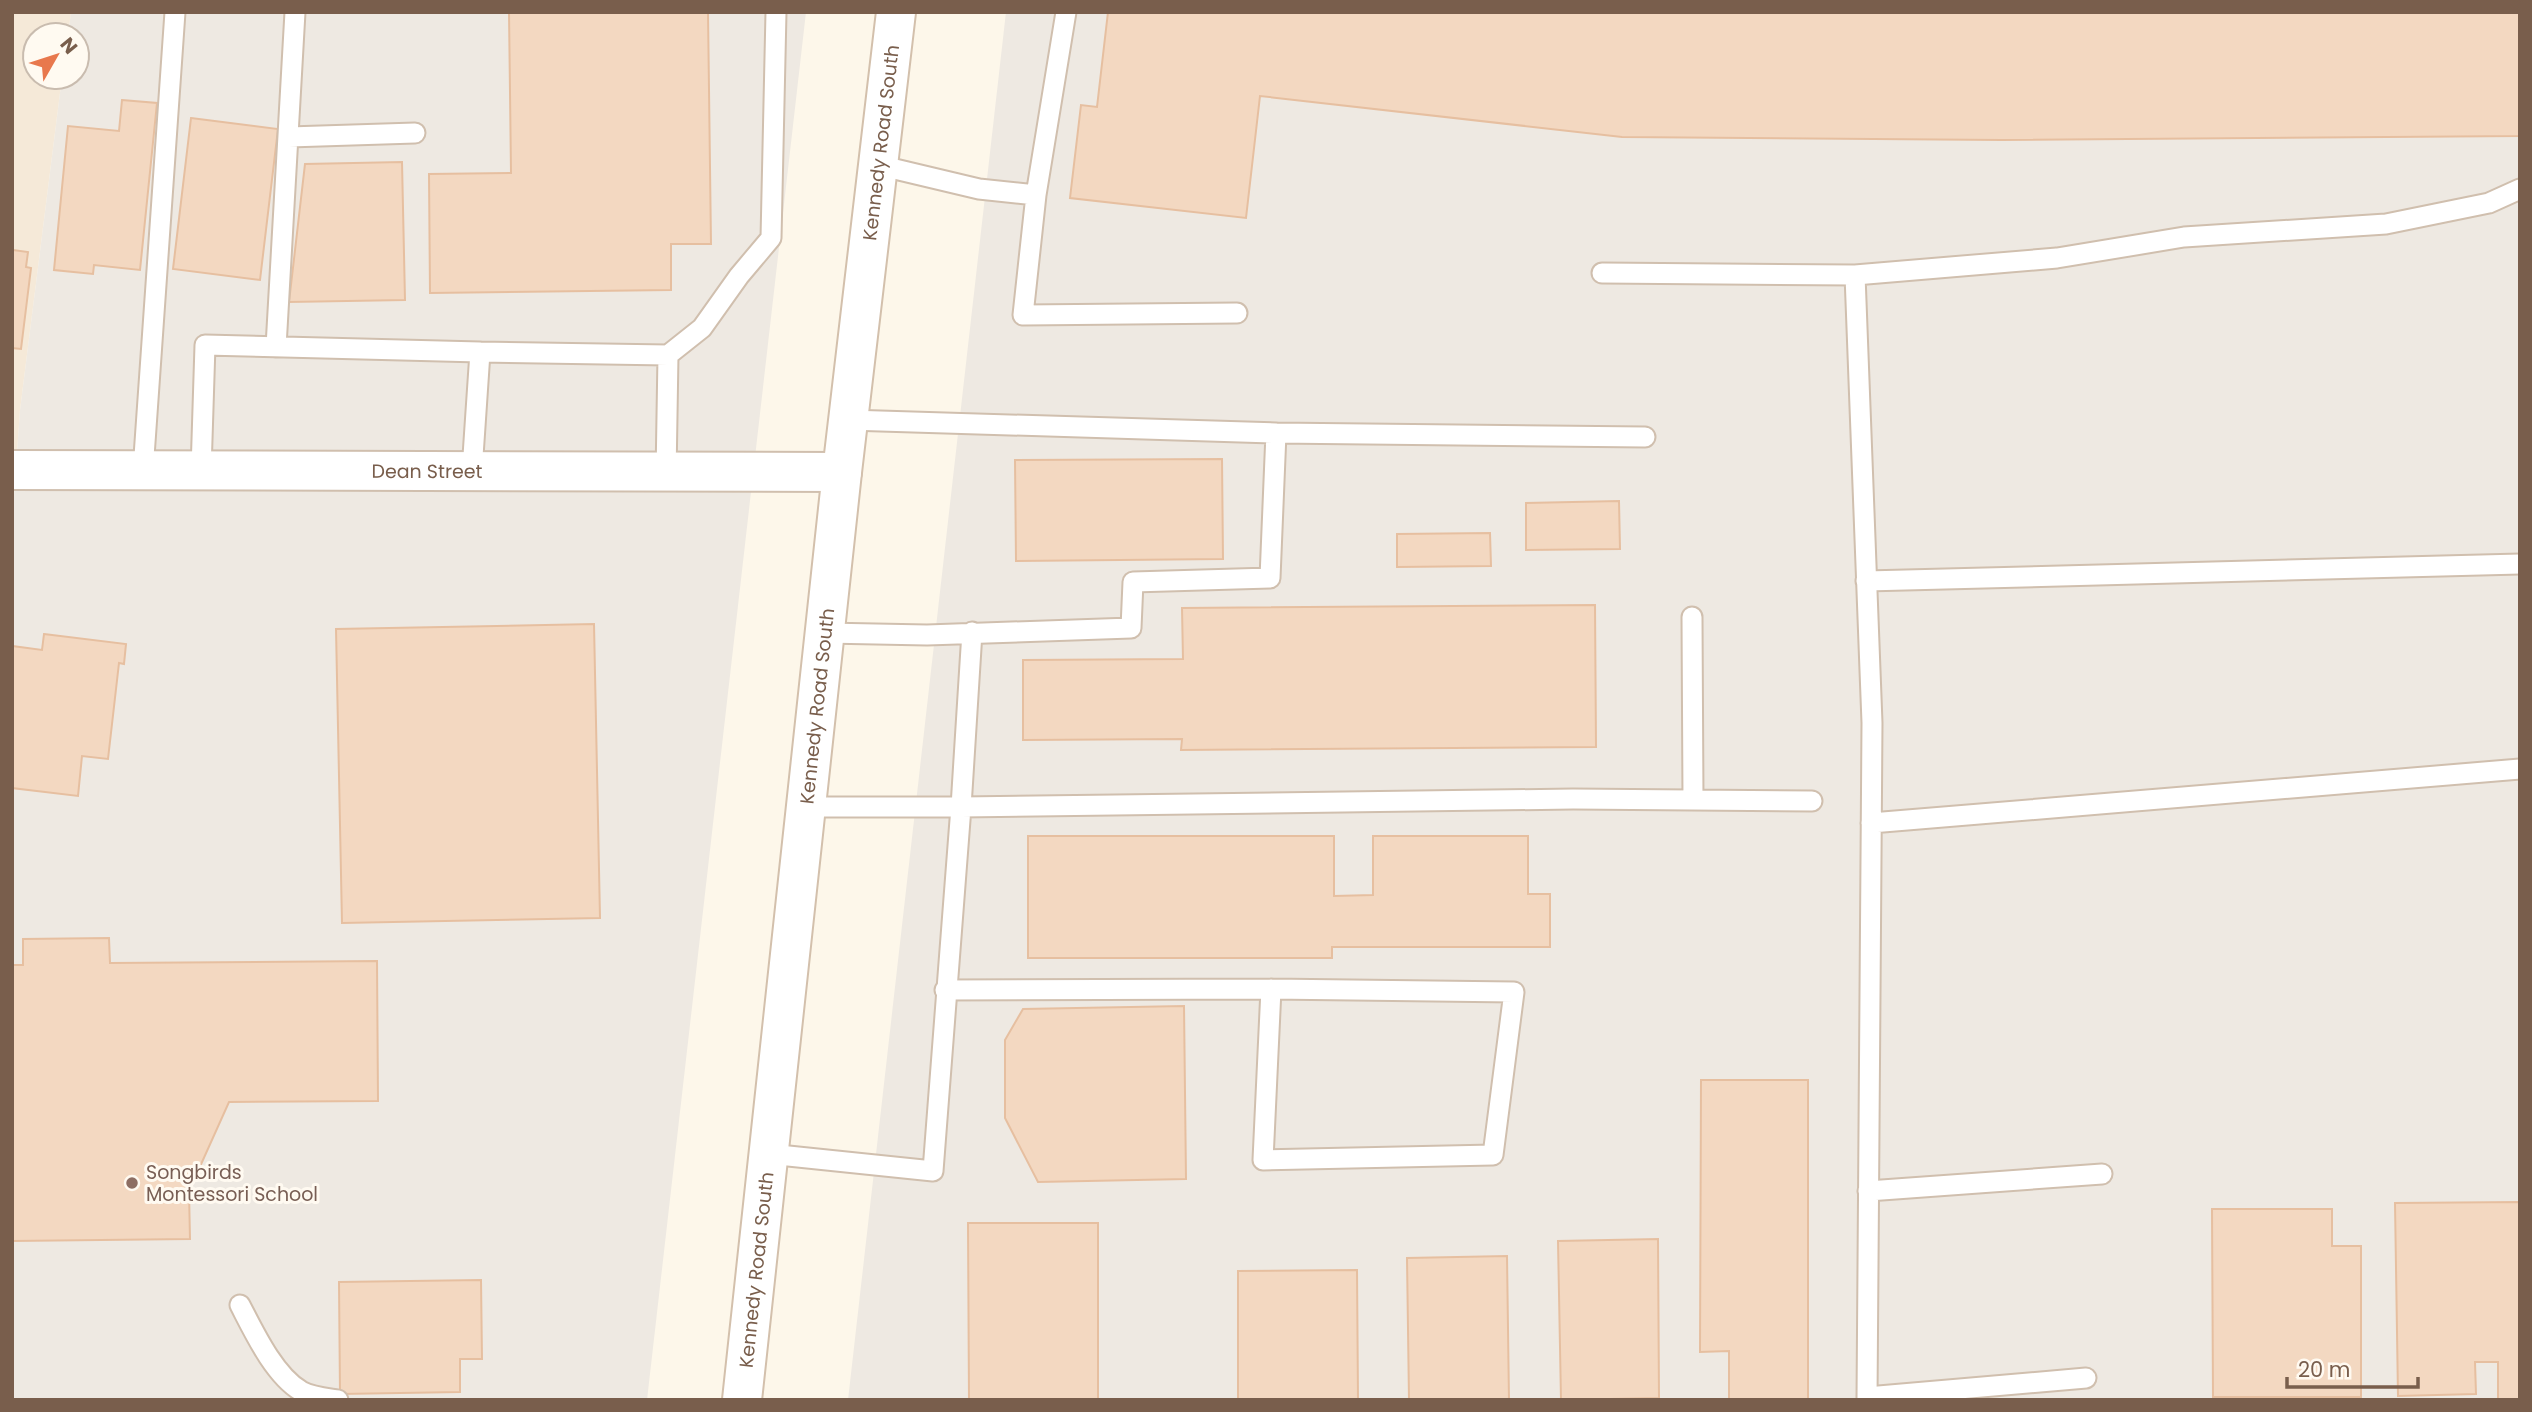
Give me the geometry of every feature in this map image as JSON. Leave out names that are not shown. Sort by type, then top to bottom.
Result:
[{"type":"main road","name":"Kennedy Road South","points":[[742,1400],[842,472],[895,12]]},
{"type":"main road","name":"Dean Street","points":[[12,470],[472,471],[666,475],[842,472]]},
{"type":"lane","points":[[143,471],[175,12]]},
{"type":"lane","points":[[276,347],[295,12]]},
{"type":"lane","points":[[201,471],[205,345],[668,355],[702,328],[739,276],[771,238],[776,12]]},
{"type":"lane","points":[[1066,12],[1036,195],[1023,315],[1237,313]]},
{"type":"lane","points":[[289,137],[415,133]]},
{"type":"lane","points":[[878,165],[979,189],[1036,195]]},
{"type":"lane","points":[[1602,273],[1855,275],[2057,258],[2184,237],[2386,224],[2489,203],[2520,189]]},
{"type":"lane","points":[[1855,275],[1872,723],[1867,1399],[2086,1378]]},
{"type":"lane","points":[[472,471],[480,352]]},
{"type":"lane","points":[[666,475],[668,355]]},
{"type":"lane","points":[[848,420],[1276,433],[1645,437]]},
{"type":"lane","points":[[825,633],[927,635],[1131,628],[1133,582],[1270,578],[1276,433]]},
{"type":"lane","points":[[1866,582],[2520,564]]},
{"type":"lane","points":[[1692,617],[1693,800]]},
{"type":"lane","points":[[769,1154],[933,1171],[972,632]]},
{"type":"lane","points":[[1871,822],[2520,769]]},
{"type":"lane","points":[[807,807],[1812,801]]},
{"type":"lane","points":[[946,990],[1271,989],[1514,992],[1493,1155],[1263,1160],[1271,989]]},
{"type":"lane","points":[[1868,1191],[2102,1174]]},
{"type":"lane","points":[[240,1306],[272,1363],[299,1390],[319,1398],[338,1400]]},
{"type":"shaded area","points":[[12,12],[71,12],[70,21],[21,21],[21,91],[60,91],[20,410],[12,523]]},
{"type":"shaded area","points":[[71,12],[806,12],[647,1400],[12,1400],[12,523],[20,410],[60,91],[91,91],[91,21],[70,21]]},
{"type":"shaded area","points":[[1006,12],[2520,12],[2520,1400],[848,1400]]},
{"type":"building","points":[[509,12],[708,12],[711,244],[671,244],[671,290],[430,293],[429,174],[511,173]]},
{"type":"building","points":[[1108,12],[2520,12],[2520,136],[2001,140],[1622,137],[1260,96],[1246,218],[1070,198],[1081,105],[1097,107]]},
{"type":"building","points":[[122,100],[157,103],[140,270],[94,265],[93,274],[54,270],[68,126],[119,131]]},
{"type":"building","points":[[191,118],[278,129],[260,280],[173,269]]},
{"type":"building","points":[[402,162],[405,300],[289,302],[305,164]]},
{"type":"building","points":[[13,250],[28,252],[26,267],[31,268],[21,349],[12,348]]},
{"type":"building","points":[[1222,459],[1223,559],[1016,561],[1015,460]]},
{"type":"building","points":[[1619,501],[1620,549],[1526,550],[1526,503]]},
{"type":"building","points":[[1490,533],[1491,566],[1397,567],[1397,534]]},
{"type":"building","points":[[1595,605],[1596,747],[1181,750],[1182,739],[1023,740],[1023,660],[1183,659],[1182,608]]},
{"type":"building","points":[[594,624],[600,918],[342,923],[336,629]]},
{"type":"building","points":[[44,634],[126,644],[124,664],[119,663],[108,759],[82,756],[78,796],[12,788],[12,646],[42,650]]},
{"type":"building","points":[[1028,836],[1334,836],[1334,896],[1373,895],[1373,836],[1528,836],[1528,894],[1550,894],[1550,947],[1332,947],[1332,958],[1028,958]]},
{"type":"building","points":[[109,938],[110,963],[377,961],[378,1101],[229,1102],[189,1191],[190,1239],[12,1241],[12,965],[23,965],[23,939]]},
{"type":"building","points":[[1184,1006],[1186,1179],[1038,1182],[1005,1118],[1005,1040],[1023,1009]]},
{"type":"building","points":[[1701,1080],[1808,1080],[1808,1399],[1729,1399],[1729,1351],[1700,1352]]},
{"type":"building","points":[[2520,1202],[2520,1400],[2498,1400],[2498,1362],[2475,1362],[2476,1394],[2398,1396],[2395,1203]]},
{"type":"building","points":[[2212,1209],[2332,1209],[2332,1246],[2361,1246],[2361,1397],[2213,1397]]},
{"type":"building","points":[[968,1223],[1098,1223],[1098,1400],[969,1400]]},
{"type":"building","points":[[1658,1239],[1659,1398],[1561,1400],[1558,1241]]},
{"type":"building","points":[[1507,1256],[1509,1400],[1409,1400],[1407,1258]]},
{"type":"building","points":[[1357,1270],[1358,1400],[1238,1400],[1238,1271]]},
{"type":"building","points":[[481,1280],[482,1359],[460,1359],[460,1392],[340,1394],[339,1282]]},
{"type":"place","name":"Songbirds Montessori School","points":[[132,1183]]}]
